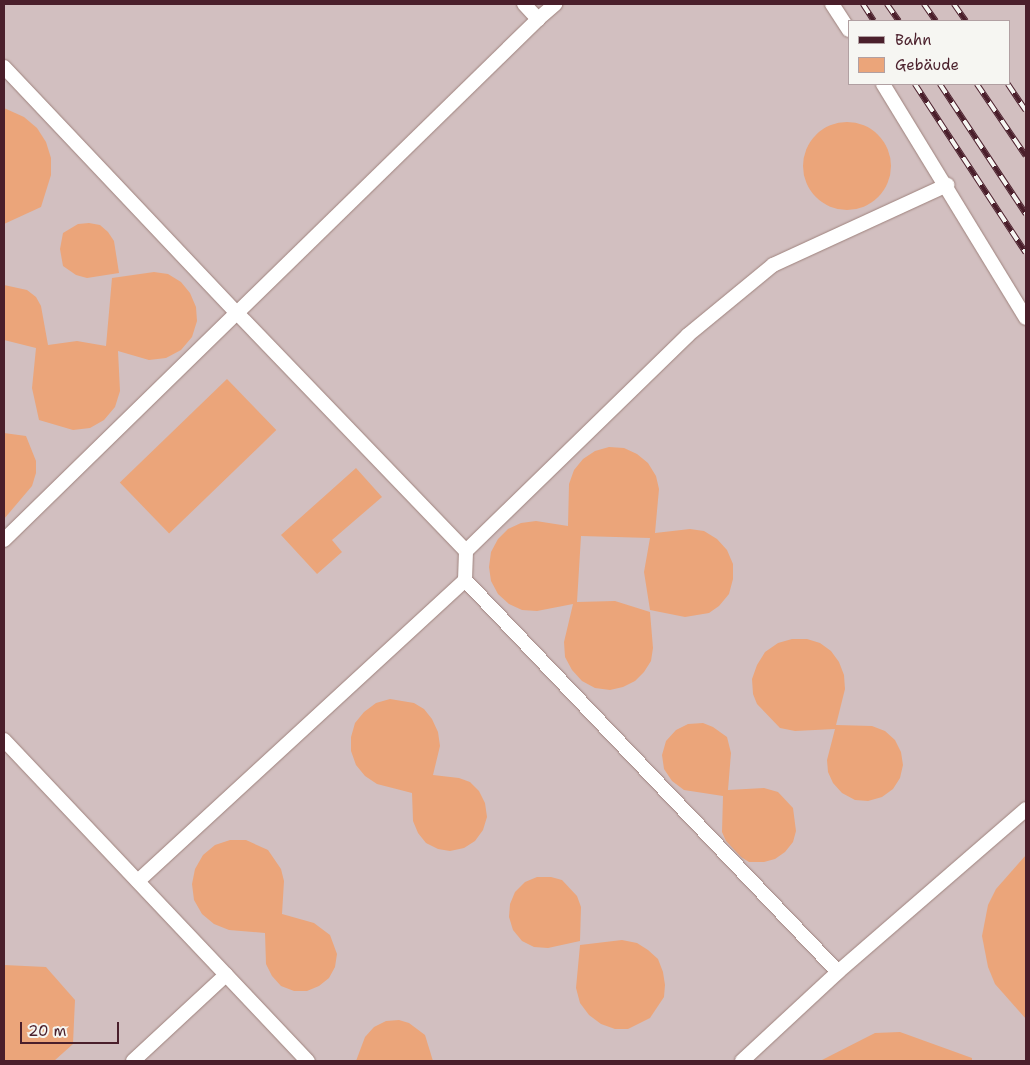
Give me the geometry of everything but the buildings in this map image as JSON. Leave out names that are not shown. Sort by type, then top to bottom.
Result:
[{"type":"lane","points":[[524,4],[538,19]]},
{"type":"lane","points":[[4,540],[555,4]]},
{"type":"lane","points":[[832,4],[848,28]]},
{"type":"lane","points":[[4,67],[466,551]]},
{"type":"lane","points":[[884,85],[947,185],[1026,318]]},
{"type":"lane","points":[[138,881],[465,580],[466,551],[688,335],[773,265],[947,185]]},
{"type":"lane","points":[[465,580],[838,972]]},
{"type":"lane","points":[[4,740],[308,1061]]},
{"type":"lane","points":[[742,1061],[838,972],[1026,808]]},
{"type":"lane","points":[[132,1061],[226,975]]},
{"type":"shaded area","points":[[4,4],[1026,4],[1026,1061],[4,1061]]},
{"type":"railway","points":[[863,4],[873,20]]},
{"type":"railway","points":[[887,4],[898,20]]},
{"type":"railway","points":[[924,4],[935,20]]},
{"type":"railway","points":[[954,4],[965,20]]},
{"type":"railway","points":[[916,85],[1026,253]]},
{"type":"railway","points":[[941,85],[1026,214]]},
{"type":"railway","points":[[978,85],[1026,156]]},
{"type":"railway","points":[[1009,85],[1026,111]]}]
